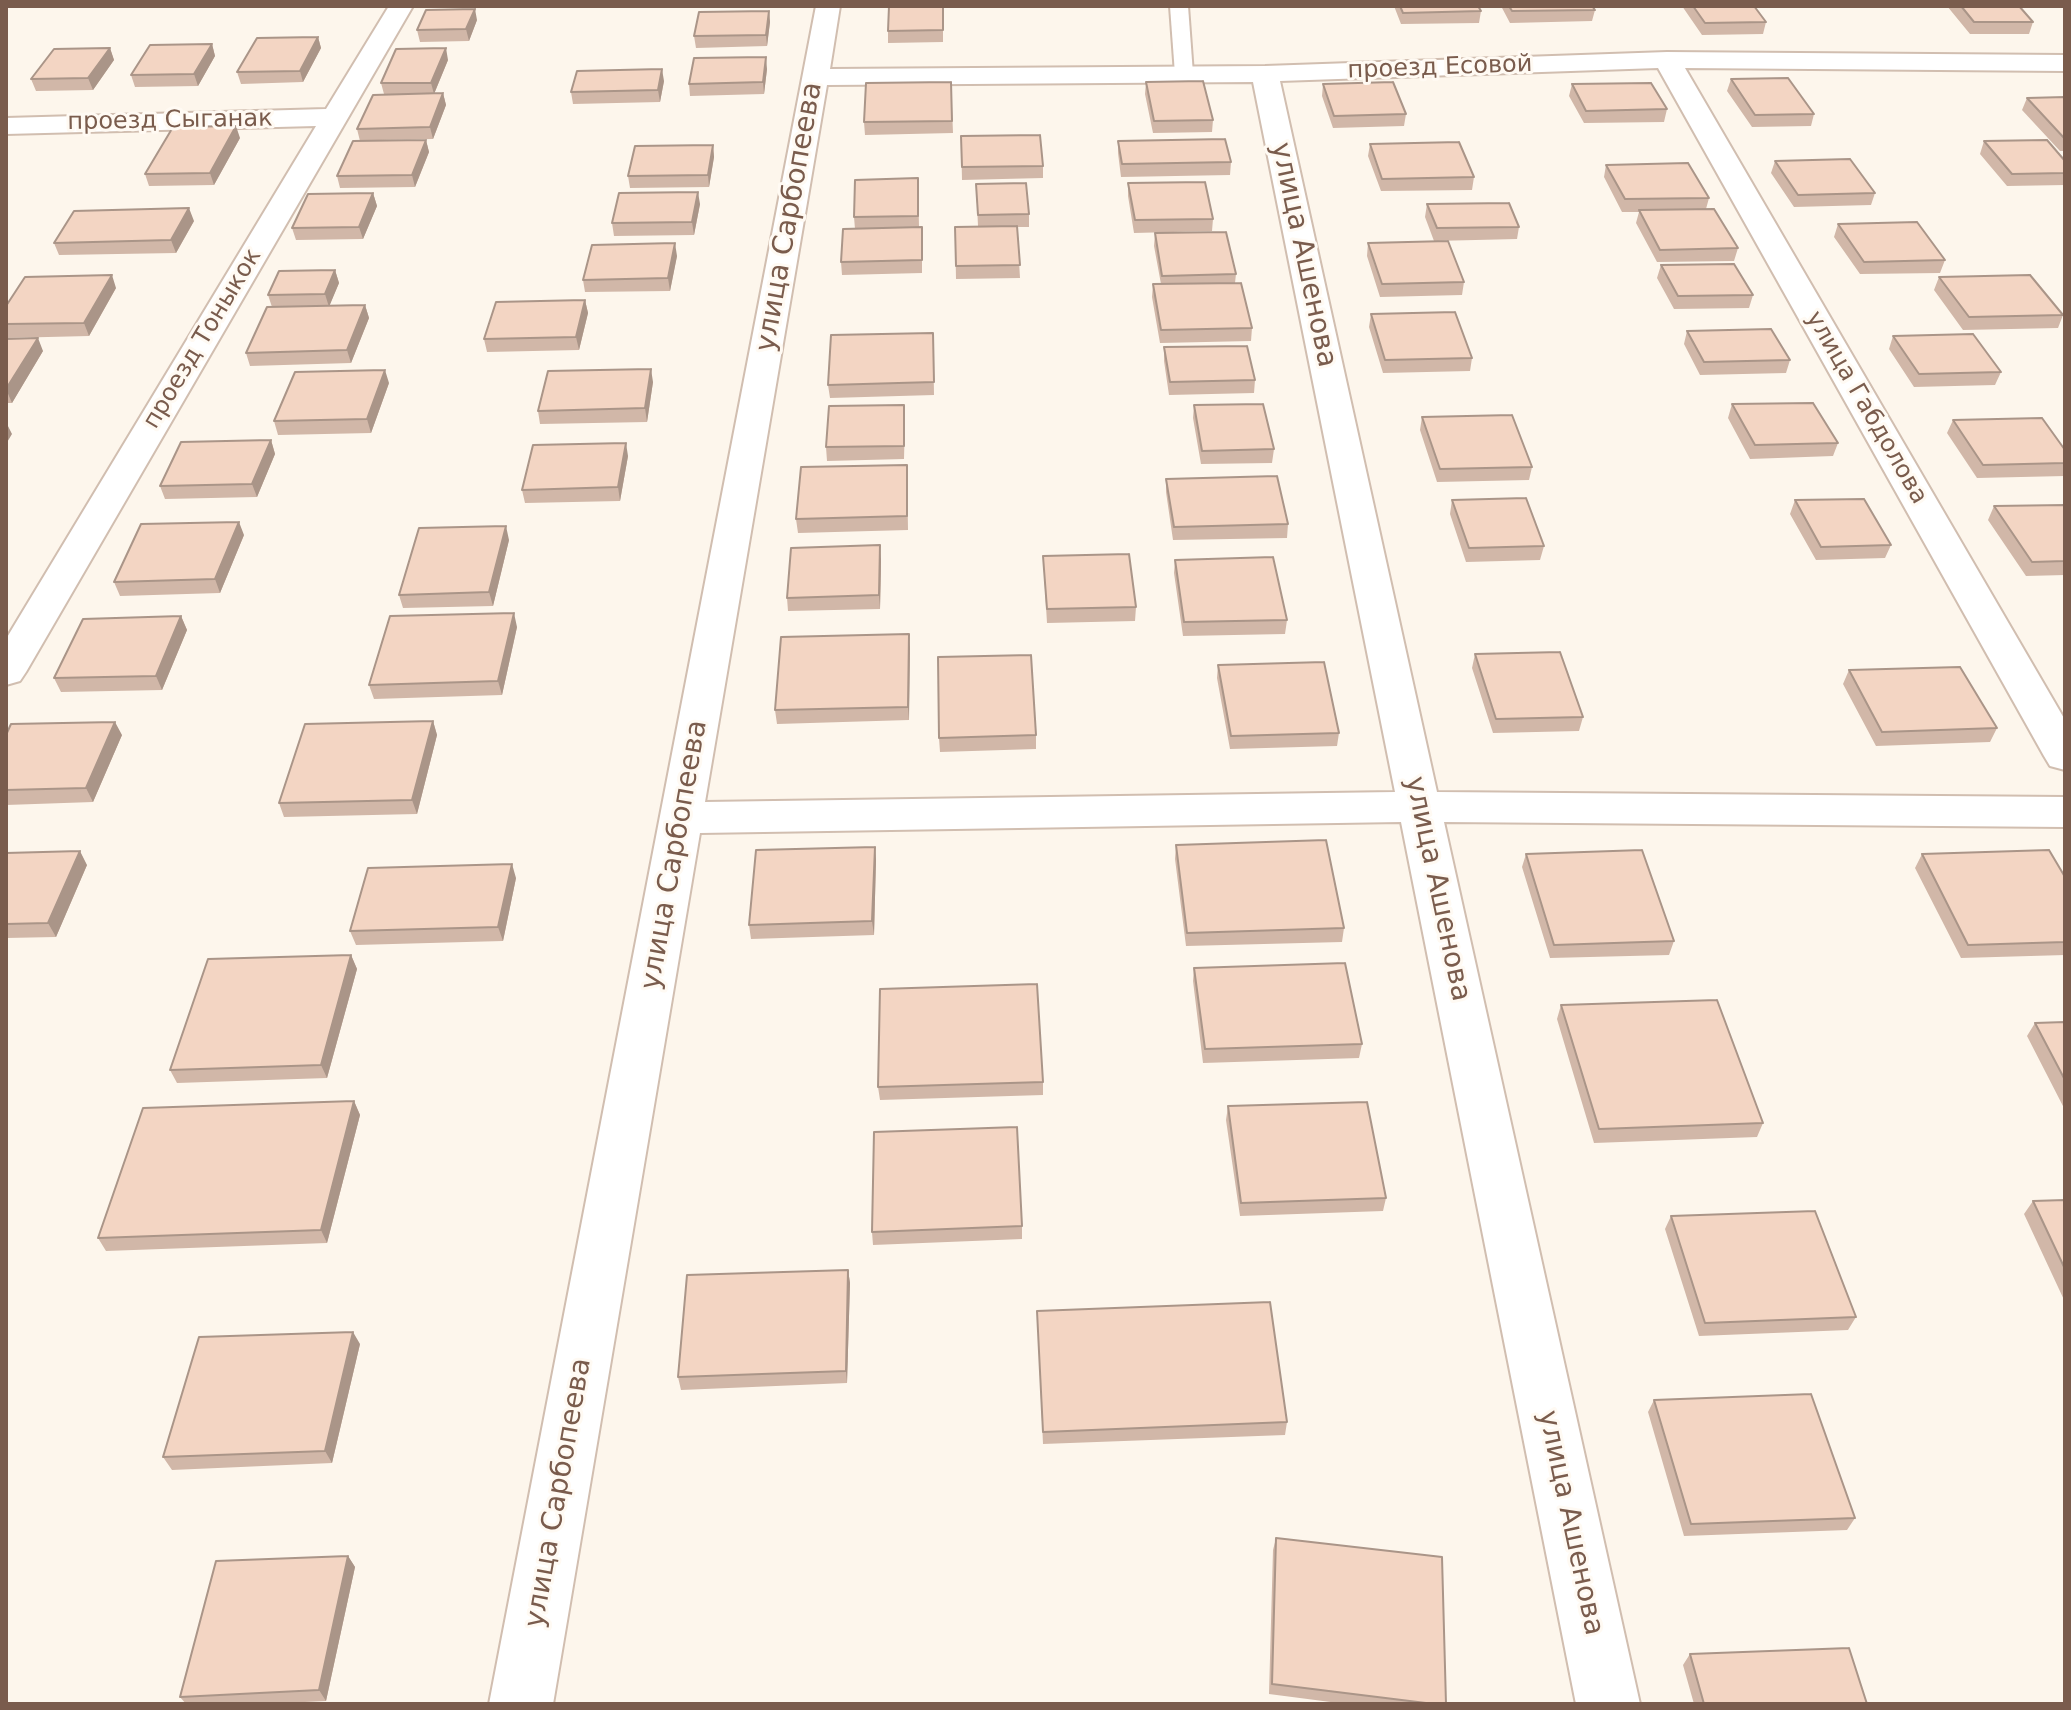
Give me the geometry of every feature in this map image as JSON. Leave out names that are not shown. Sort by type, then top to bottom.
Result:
[{"type":"street","name":"проезд Тоныкок","points":[[6,672],[401,6]]},
{"type":"street","name":"улица Сарбопеева","points":[[521,1704],[828,6]]},
{"type":"street","name":"проезд Есовой","points":[[816,77],[1265,74],[1667,60],[2065,63]]},
{"type":"street","name":"улица Габдолова","points":[[1667,60],[2065,756]]},
{"type":"street","name":"улица Ашенова","points":[[1265,74],[1608,1704]]},
{"type":"street","name":"проезд Сыганак","points":[[6,126],[335,117]]},
{"type":"street","points":[[681,818],[1419,807],[2065,812]]},
{"type":"lane","points":[[1179,6],[1184,74]]},
{"type":"building","points":[[889,6],[943,6],[943,30],[888,31]]},
{"type":"building","points":[[1400,6],[1478,6],[1481,11],[1403,13]]},
{"type":"building","points":[[1509,6],[1592,6],[1595,10],[1512,11]]},
{"type":"building","points":[[1693,6],[1754,6],[1766,22],[1705,23]]},
{"type":"building","points":[[1961,6],[2019,6],[2033,22],[1974,22]]},
{"type":"building","points":[[475,9],[466,29],[417,30],[426,10]]},
{"type":"building","points":[[769,11],[766,35],[694,36],[699,12]]},
{"type":"building","points":[[318,37],[300,71],[237,72],[257,38]]},
{"type":"building","points":[[212,44],[194,74],[131,75],[150,45]]},
{"type":"building","points":[[110,48],[88,78],[31,79],[54,49]]},
{"type":"building","points":[[446,48],[431,83],[381,83],[396,49]]},
{"type":"building","points":[[766,57],[763,82],[689,84],[694,58]]},
{"type":"building","points":[[662,69],[658,90],[571,92],[577,71]]},
{"type":"building","points":[[1788,78],[1814,114],[1755,115],[1731,79]]},
{"type":"building","points":[[1203,81],[1213,120],[1154,121],[1146,82]]},
{"type":"building","points":[[951,82],[952,121],[864,122],[866,83]]},
{"type":"building","points":[[1393,82],[1406,114],[1334,116],[1323,84]]},
{"type":"building","points":[[1651,83],[1667,109],[1586,111],[1572,84]]},
{"type":"building","points":[[443,93],[430,127],[357,129],[373,95]]},
{"type":"building","points":[[2065,97],[2065,139],[2027,98]]},
{"type":"building","points":[[236,126],[210,173],[145,174],[173,127]]},
{"type":"building","points":[[1040,135],[1043,166],[962,167],[961,136]]},
{"type":"building","points":[[1225,139],[1231,162],[1122,164],[1118,141]]},
{"type":"building","points":[[426,140],[412,175],[337,176],[353,141]]},
{"type":"building","points":[[2047,140],[2065,161],[2065,173],[2012,174],[1984,141]]},
{"type":"building","points":[[1459,142],[1474,177],[1382,179],[1370,144]]},
{"type":"building","points":[[713,145],[708,175],[628,176],[635,146]]},
{"type":"building","points":[[1850,159],[1875,193],[1798,195],[1775,161]]},
{"type":"building","points":[[1688,163],[1709,198],[1625,199],[1606,165]]},
{"type":"building","points":[[918,178],[918,216],[854,217],[855,180]]},
{"type":"building","points":[[1205,182],[1213,219],[1135,220],[1128,183]]},
{"type":"building","points":[[1026,183],[1029,214],[978,215],[976,184]]},
{"type":"building","points":[[698,192],[692,222],[612,223],[619,193]]},
{"type":"building","points":[[373,193],[359,227],[292,228],[308,194]]},
{"type":"building","points":[[1509,203],[1519,227],[1437,228],[1427,204]]},
{"type":"building","points":[[189,208],[171,240],[54,243],[74,211]]},
{"type":"building","points":[[1714,209],[1738,248],[1660,250],[1639,210]]},
{"type":"building","points":[[1917,222],[1945,260],[1864,262],[1838,224]]},
{"type":"building","points":[[1017,226],[1020,265],[956,266],[955,227]]},
{"type":"building","points":[[922,227],[922,260],[841,262],[843,229]]},
{"type":"building","points":[[1226,232],[1236,274],[1162,276],[1155,233]]},
{"type":"building","points":[[1448,241],[1464,282],[1382,284],[1368,243]]},
{"type":"building","points":[[675,243],[668,278],[583,280],[592,245]]},
{"type":"building","points":[[1734,264],[1753,295],[1678,296],[1661,265]]},
{"type":"building","points":[[335,270],[325,294],[268,295],[279,271]]},
{"type":"building","points":[[112,275],[84,323],[6,324],[6,306],[25,277]]},
{"type":"building","points":[[2030,275],[2063,315],[1969,317],[1939,277]]},
{"type":"building","points":[[1241,283],[1252,328],[1161,330],[1153,284]]},
{"type":"building","points":[[585,300],[576,337],[484,339],[496,302]]},
{"type":"building","points":[[365,305],[347,350],[246,353],[267,307]]},
{"type":"building","points":[[1455,312],[1472,358],[1385,360],[1371,314]]},
{"type":"building","points":[[1771,329],[1790,360],[1704,362],[1687,331]]},
{"type":"building","points":[[933,333],[934,382],[828,385],[831,335]]},
{"type":"building","points":[[1973,334],[2001,372],[1919,374],[1893,336]]},
{"type":"building","points":[[38,338],[6,389],[6,339]]},
{"type":"building","points":[[1247,346],[1255,380],[1170,382],[1164,347]]},
{"type":"building","points":[[651,369],[645,408],[538,411],[548,371]]},
{"type":"building","points":[[385,370],[367,419],[274,421],[295,372]]},
{"type":"building","points":[[1813,403],[1838,443],[1755,445],[1732,404]]},
{"type":"building","points":[[1263,404],[1274,449],[1202,451],[1194,405]]},
{"type":"building","points":[[904,405],[904,446],[826,447],[829,406]]},
{"type":"building","points":[[1512,415],[1532,467],[1440,469],[1422,417]]},
{"type":"building","points":[[2042,418],[2065,450],[2065,463],[1983,465],[1953,420]]},
{"type":"building","points":[[271,440],[252,484],[160,486],[181,442]]},
{"type":"building","points":[[626,443],[618,487],[522,490],[533,445]]},
{"type":"building","points":[[907,465],[907,516],[796,519],[801,467]]},
{"type":"building","points":[[1277,476],[1288,524],[1174,527],[1166,479]]},
{"type":"building","points":[[1526,498],[1544,546],[1469,548],[1452,500]]},
{"type":"building","points":[[1864,499],[1891,545],[1821,547],[1795,500]]},
{"type":"building","points":[[2065,505],[2065,561],[2032,562],[1994,506]]},
{"type":"building","points":[[239,522],[215,579],[114,582],[141,524]]},
{"type":"building","points":[[506,526],[489,592],[399,595],[419,528]]},
{"type":"building","points":[[880,545],[879,595],[787,598],[791,548]]},
{"type":"building","points":[[1129,554],[1136,607],[1047,609],[1043,556]]},
{"type":"building","points":[[1273,557],[1287,620],[1184,622],[1175,560]]},
{"type":"building","points":[[514,613],[498,681],[369,685],[390,616]]},
{"type":"building","points":[[181,616],[156,676],[54,678],[83,619]]},
{"type":"building","points":[[909,634],[908,707],[775,710],[781,637]]},
{"type":"building","points":[[1560,652],[1583,717],[1496,719],[1475,654]]},
{"type":"building","points":[[1031,655],[1036,735],[939,738],[938,657]]},
{"type":"building","points":[[1324,662],[1339,733],[1231,736],[1218,665]]},
{"type":"building","points":[[1960,667],[1997,728],[1882,732],[1849,670]]},
{"type":"building","points":[[433,721],[412,800],[279,803],[305,724]]},
{"type":"building","points":[[115,722],[86,788],[6,790],[6,735],[11,724]]},
{"type":"building","points":[[1326,840],[1344,928],[1187,933],[1176,845]]},
{"type":"building","points":[[875,847],[872,921],[749,925],[756,850]]},
{"type":"building","points":[[1642,850],[1674,941],[1554,945],[1526,854]]},
{"type":"building","points":[[2049,850],[2065,877],[2065,942],[1968,945],[1922,854]]},
{"type":"building","points":[[80,851],[48,923],[6,924],[6,853]]},
{"type":"building","points":[[512,864],[498,927],[350,931],[368,868]]},
{"type":"building","points":[[351,955],[321,1065],[170,1070],[208,959]]},
{"type":"building","points":[[1345,963],[1362,1044],[1205,1049],[1194,968]]},
{"type":"building","points":[[1037,984],[1043,1082],[878,1087],[880,989]]},
{"type":"building","points":[[1717,1000],[1763,1123],[1599,1129],[1561,1005]]},
{"type":"building","points":[[2065,1022],[2065,1080],[2035,1023]]},
{"type":"building","points":[[354,1101],[321,1230],[98,1238],[143,1108]]},
{"type":"building","points":[[1367,1102],[1386,1198],[1241,1203],[1228,1106]]},
{"type":"building","points":[[1017,1127],[1022,1226],[872,1232],[874,1132]]},
{"type":"building","points":[[2065,1200],[2065,1269],[2033,1201]]},
{"type":"building","points":[[1815,1211],[1856,1317],[1705,1323],[1671,1216]]},
{"type":"building","points":[[848,1270],[846,1371],[678,1377],[687,1275]]},
{"type":"building","points":[[1270,1302],[1287,1422],[1043,1432],[1037,1311]]},
{"type":"building","points":[[353,1332],[325,1451],[163,1457],[199,1337]]},
{"type":"building","points":[[1811,1394],[1855,1518],[1691,1524],[1654,1400]]},
{"type":"building","points":[[1276,1538],[1442,1557],[1446,1704],[1272,1684]]},
{"type":"building","points":[[348,1556],[319,1690],[180,1697],[216,1561]]},
{"type":"building","points":[[1849,1648],[1867,1704],[1704,1704],[1690,1654]]}]
